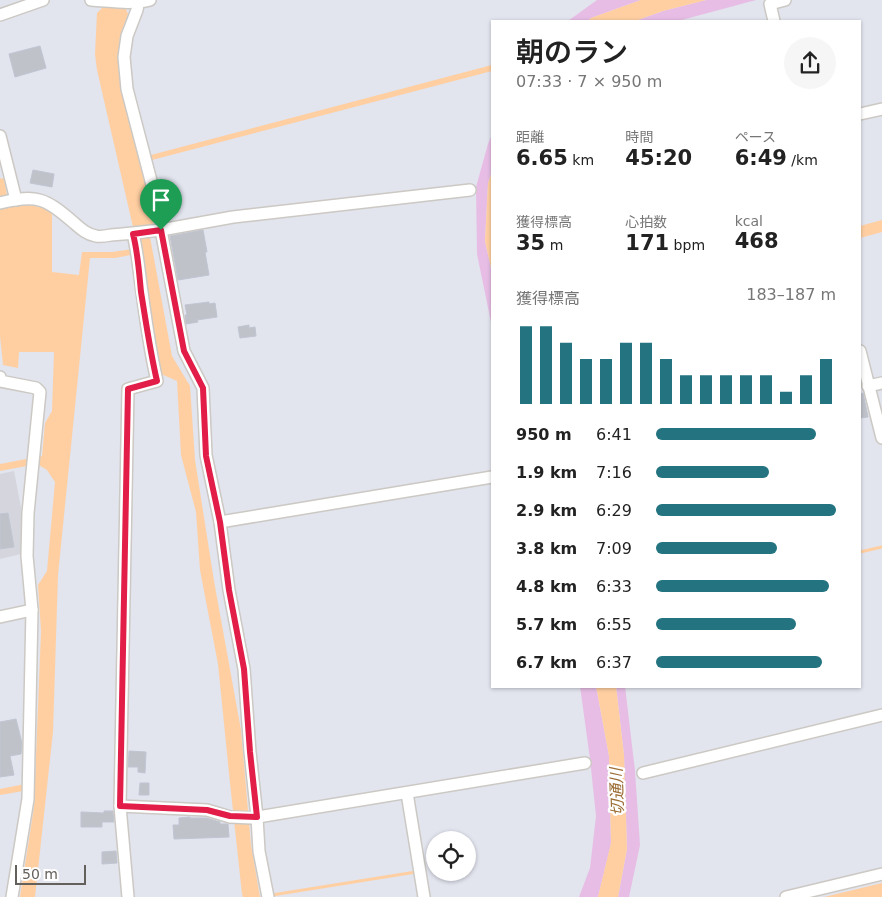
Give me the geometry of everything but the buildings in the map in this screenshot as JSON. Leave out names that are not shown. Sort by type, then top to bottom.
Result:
[{"type":"street","points":[[0,14],[43,0]]},
{"type":"street","points":[[91,0],[139,1],[127,36],[124,57],[127,90],[162,223],[156,230]]},
{"type":"street","points":[[774,20],[770,4],[784,0]]},
{"type":"street","points":[[861,114],[882,108]]},
{"type":"street","points":[[0,136],[9,201],[42,200],[54,206],[86,232],[97,236],[136,233],[233,217],[470,190]]},
{"type":"street","points":[[156,230],[184,351],[203,388],[206,456],[220,522],[229,590],[244,669],[254,818],[268,897]]},
{"type":"street","points":[[128,897],[120,806],[128,389],[157,381],[148,341],[136,233]]},
{"type":"street","points":[[861,359],[882,438]]},
{"type":"street","points":[[0,377],[0,381],[36,388],[40,392],[28,513],[27,556],[32,610],[28,787],[12,897]]},
{"type":"street","points":[[868,386],[882,383]]},
{"type":"street","points":[[220,522],[491,477]]},
{"type":"street","points":[[0,617],[32,610]]},
{"type":"street","points":[[643,773],[882,715]]},
{"type":"street","points":[[120,806],[207,810],[230,816],[254,818],[585,763]]},
{"type":"street","points":[[407,793],[424,897]]},
{"type":"street","points":[[786,897],[882,874]]},
{"type":"shaded area","points":[[597,0],[641,0],[589,20],[569,20]]},
{"type":"shaded area","points":[[706,0],[756,0],[682,20],[638,20],[663,11]]},
{"type":"shaded area","points":[[491,136],[491,175],[488,183],[485,241],[491,268],[491,322],[477,254],[476,187]]},
{"type":"shaded area","points":[[14,471],[23,518],[21,554],[0,559],[0,474]]},
{"type":"shaded area","points":[[580,688],[596,688],[609,756],[611,844],[598,897],[579,897],[590,868],[596,816]]},
{"type":"shaded area","points":[[616,688],[625,688],[635,771],[640,845],[629,897],[618,897],[627,849],[624,755]]},
{"type":"water","points":[[641,0],[706,0],[663,11],[638,20],[589,20]]},
{"type":"water","points":[[103,7],[125,7],[128,14],[120,36],[119,58],[122,88],[155,222],[149,226],[150,237],[172,356],[190,386],[195,460],[214,581],[241,730],[251,845],[260,897],[243,897],[242,894],[218,664],[200,570],[196,512],[181,455],[177,381],[161,374],[141,253],[115,258],[90,258],[58,575],[53,732],[35,897],[20,897],[35,789],[0,795],[0,789],[35,782],[41,631],[38,585],[47,571],[55,482],[47,470],[37,464],[0,471],[0,464],[42,456],[45,423],[52,411],[54,352],[19,352],[18,368],[3,365],[0,336],[0,178],[4,179],[7,196],[12,206],[33,206],[52,213],[52,272],[79,275],[82,252],[112,252],[140,248],[140,229],[133,227],[95,54],[97,13]]},
{"type":"water","points":[[491,65],[491,71],[152,160],[151,155]]},
{"type":"water","points":[[491,175],[491,268],[485,241],[488,183]]},
{"type":"water","points":[[882,220],[882,232],[861,238],[861,226]]},
{"type":"water","name":"切通川","points":[[596,688],[616,688],[624,755],[627,849],[618,897],[598,897],[611,843],[609,756]]},
{"type":"water","points":[[882,883],[882,897],[824,897]]},
{"type":"waterway","points":[[861,552],[882,547]]},
{"type":"waterway","points":[[272,895],[416,872]]},
{"type":"route","points":[[161,230],[184,351],[203,388],[206,456],[220,522],[229,590],[244,669],[257,817],[252,818],[230,816],[207,810],[120,806],[128,389],[157,381],[148,341],[138,256],[133,234],[161,230]]}]
